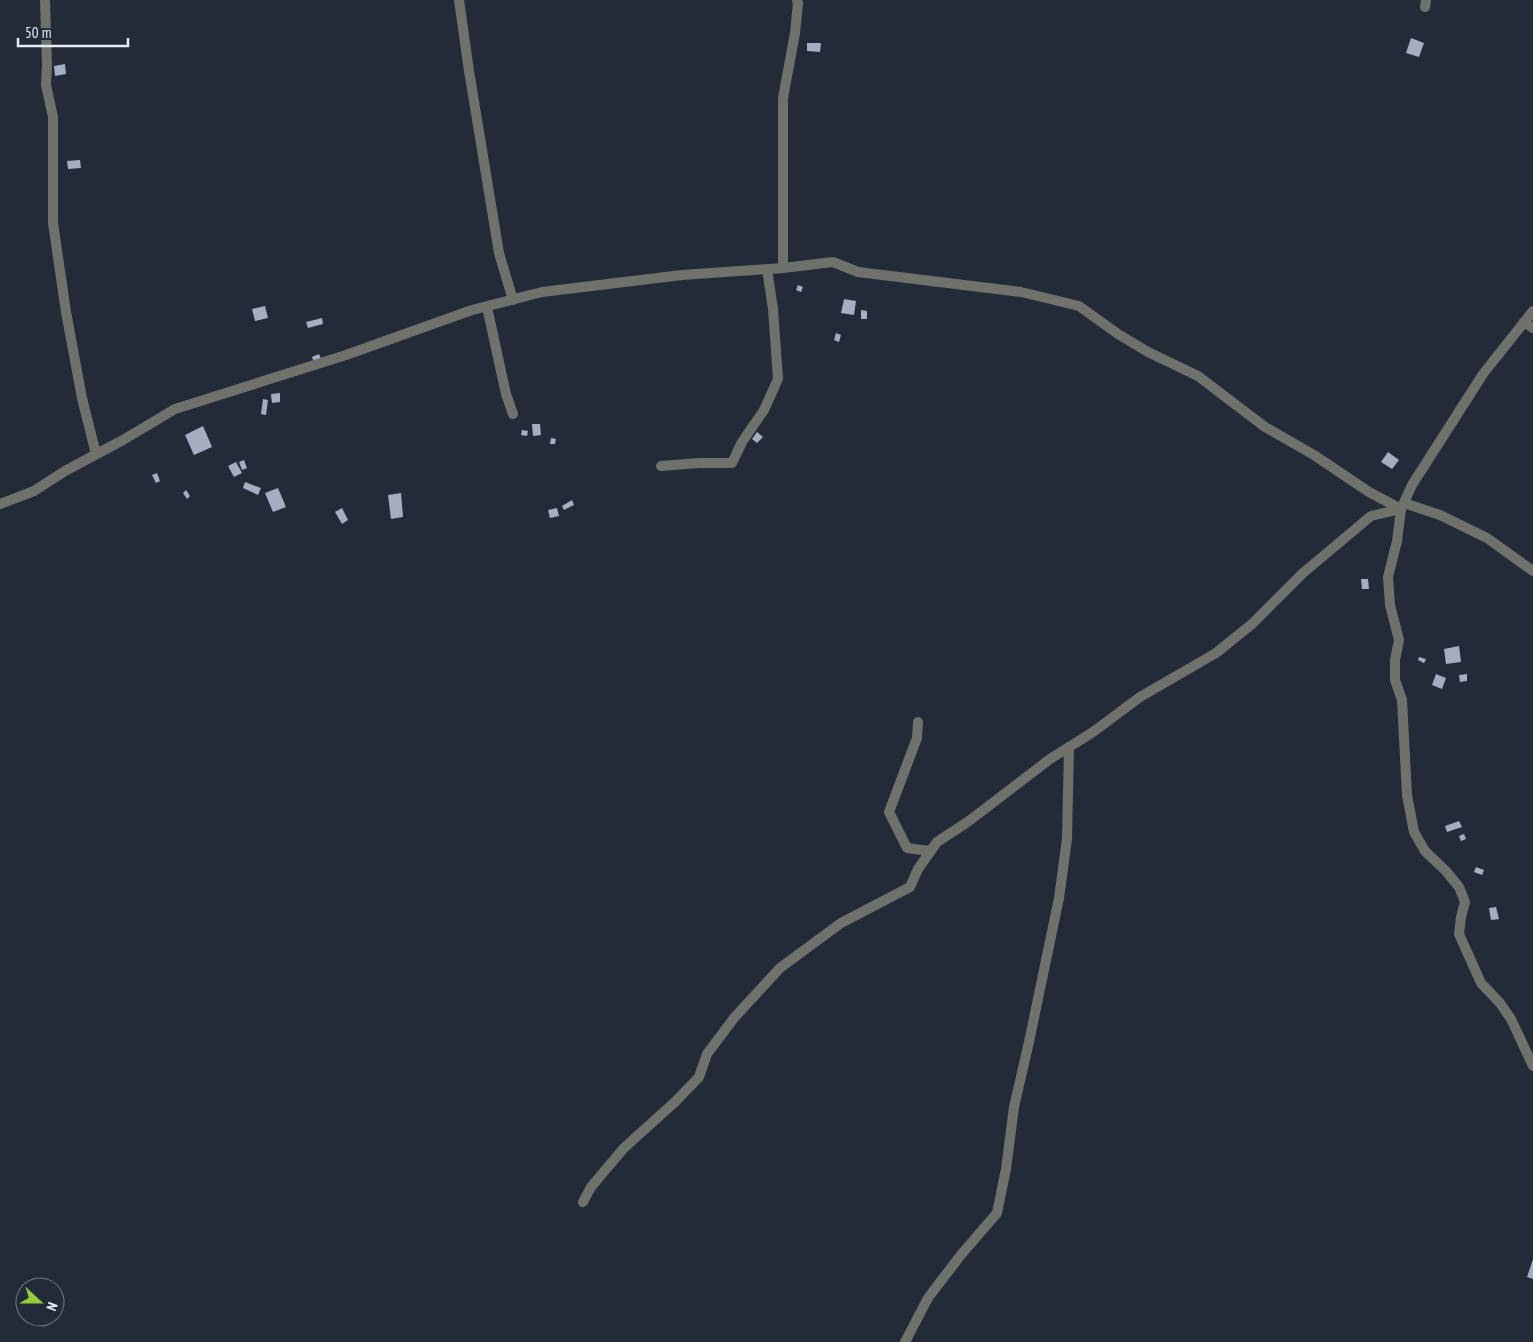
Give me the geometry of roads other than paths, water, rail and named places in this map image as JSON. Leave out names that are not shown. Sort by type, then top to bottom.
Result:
[{"type":"street","points":[[44,0],[48,65],[46,85],[53,117],[53,223],[66,312],[82,398],[96,454]]},
{"type":"street","points":[[459,0],[499,253],[513,300]]},
{"type":"street","points":[[783,268],[783,98],[795,33],[797,0]]},
{"type":"street","points":[[0,504],[34,491],[175,409],[346,355],[472,310],[542,292],[673,276],[783,268],[833,262],[858,272],[1022,292],[1079,306],[1132,343],[1198,376],[1265,427],[1314,455],[1369,492],[1403,506],[1440,515],[1487,538],[1533,571]]},
{"type":"street","points":[[661,466],[732,463],[742,442],[764,410],[778,379],[773,309],[767,269]]},
{"type":"street","points":[[487,306],[506,394],[513,414]]},
{"type":"street","points":[[1533,311],[1528,325],[1483,374],[1412,484],[1403,506],[1388,577],[1390,605],[1399,640],[1395,660],[1395,680],[1402,700],[1407,795],[1414,832],[1424,851],[1445,870],[1459,887],[1465,902],[1459,934],[1481,984],[1500,1003],[1511,1019],[1533,1066]]},
{"type":"street","points":[[582,1202],[591,1187],[624,1148],[676,1101],[699,1077],[707,1054],[734,1018],[780,968],[841,923],[910,888],[918,869],[937,842],[969,821],[1050,759],[1093,732],[1140,696],[1216,653],[1252,624],[1303,573],[1371,516],[1403,506]]},
{"type":"street","points":[[918,722],[917,738],[889,812],[907,848],[930,851]]},
{"type":"street","points":[[905,1342],[928,1298],[960,1256],[997,1214],[1006,1169],[1014,1108],[1059,898],[1067,839],[1069,747]]}]
